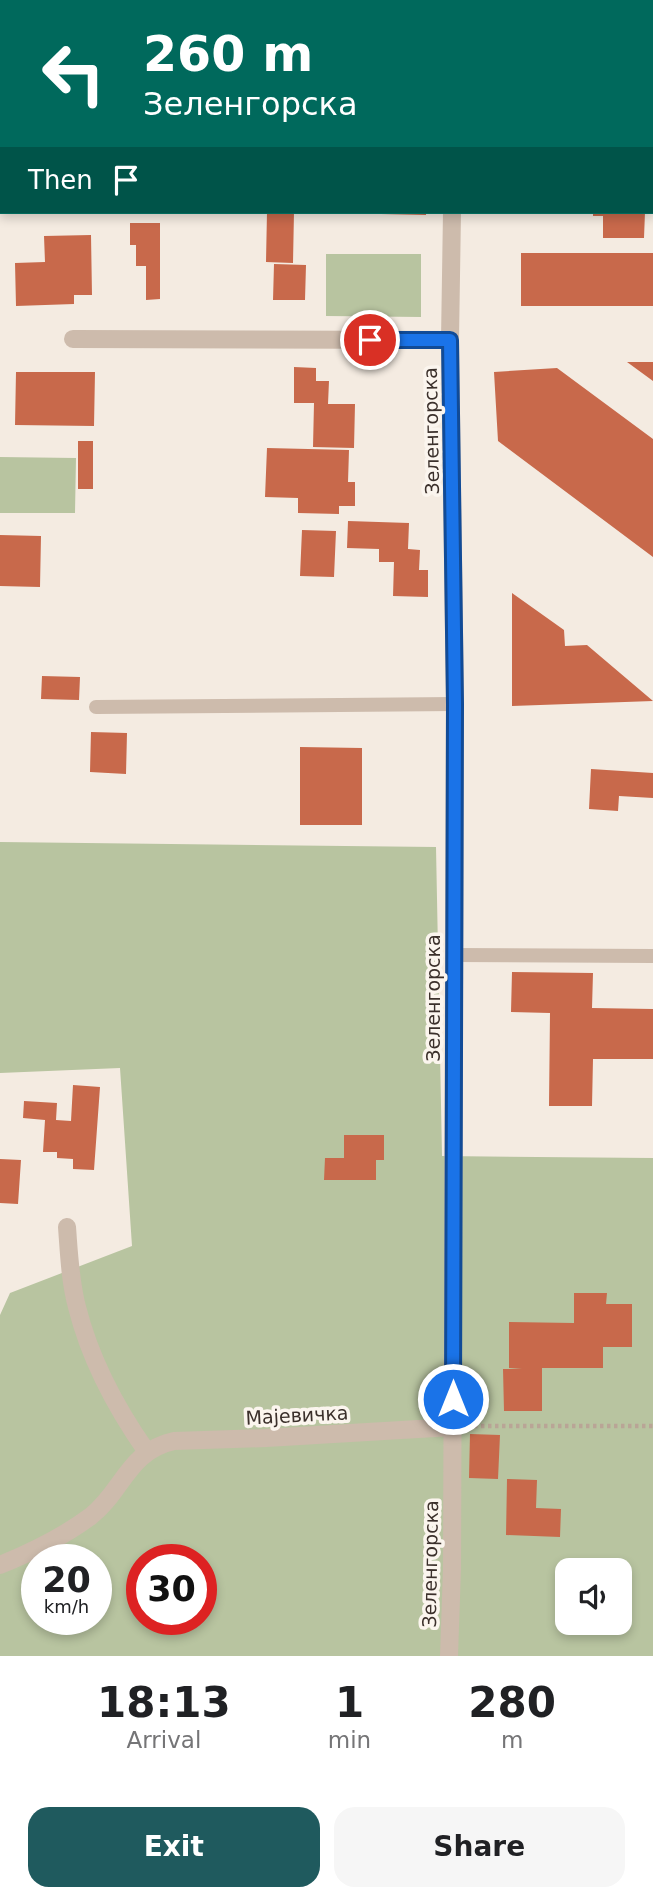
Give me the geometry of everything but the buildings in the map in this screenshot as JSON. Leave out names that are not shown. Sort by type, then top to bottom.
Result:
[{"type":"street","name":"Зеленгорска","points":[[449,1656],[455,704],[450,340],[452,214]]},
{"type":"street","name":"Зеленгорска","points":[[73,340],[450,340]]},
{"type":"street","points":[[67,1227],[74,1291],[87,1340],[114,1399],[147,1452]]},
{"type":"street","name":"Мајевичка","points":[[0,1565],[50,1543],[91,1516],[132,1464],[156,1446],[174,1441],[452,1427]]},
{"type":"lane","points":[[96,706],[455,704]]},
{"type":"lane","points":[[454,955],[653,956]]},
{"type":"path","points":[[452,1427],[653,1426]]},
{"type":"green space","points":[[326,254],[421,254],[421,317],[326,316]]},
{"type":"green space","points":[[0,457],[76,458],[75,513],[0,513]]},
{"type":"green space","points":[[0,842],[436,847],[442,1156],[653,1158],[653,1656],[0,1656],[0,1315],[10,1293],[132,1246],[120,1068],[0,1073]]},
{"type":"route","points":[[370,340],[450,340],[455,704],[453,1399]]}]
